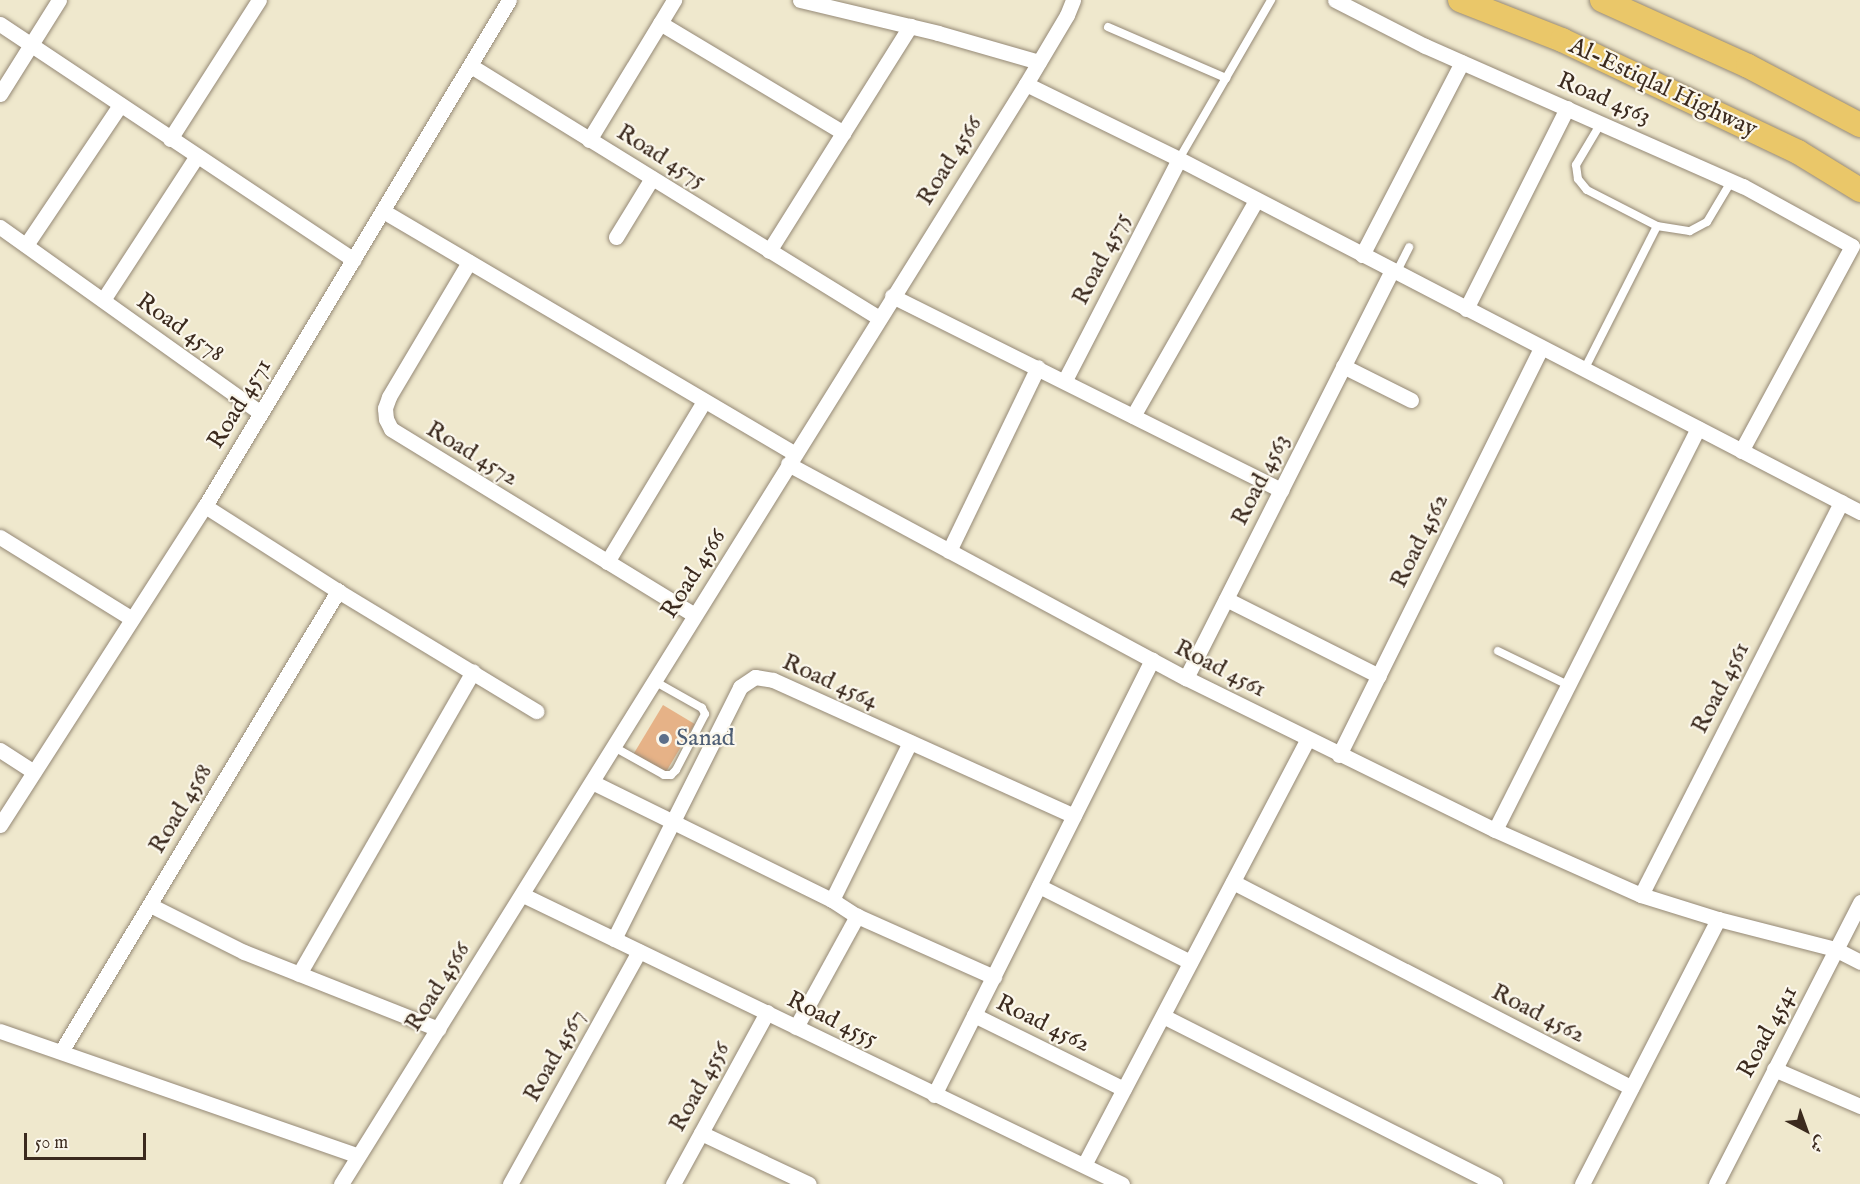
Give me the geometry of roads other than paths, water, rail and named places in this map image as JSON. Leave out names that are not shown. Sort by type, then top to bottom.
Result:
[{"type":"main road","name":"Al-Estiqlal Highway","points":[[1460,0],[1562,40],[1798,152],[1860,190]]},
{"type":"main road","points":[[1602,0],[1748,66],[1860,125]]},
{"type":"street","points":[[0,94],[59,0]]},
{"type":"street","points":[[170,139],[259,0]]},
{"type":"street","name":"Road 4571","points":[[0,825],[205,506],[509,0]]},
{"type":"street","name":"Road 4575","points":[[590,140],[674,0]]},
{"type":"street","points":[[800,0],[1039,62]]},
{"type":"street","name":"Road 4566","points":[[1067,15],[1073,0]]},
{"type":"street","name":"Road 4566","points":[[341,1184],[1078,0]]},
{"type":"street","name":"Road 4563","points":[[1335,0],[1462,62],[1732,180],[1856,248],[1742,451]]},
{"type":"street","points":[[660,23],[844,133]]},
{"type":"street","points":[[0,24],[354,260]]},
{"type":"street","points":[[770,251],[910,27]]},
{"type":"street","points":[[1362,255],[1462,62]]},
{"type":"street","name":"Road 4575","points":[[471,66],[879,318]]},
{"type":"street","points":[[1026,84],[1179,159],[1860,512]]},
{"type":"street","points":[[26,245],[120,105]]},
{"type":"street","points":[[1466,309],[1567,108]]},
{"type":"street","name":"Road 4578","points":[[103,300],[197,156]]},
{"type":"street","name":"Road 4575","points":[[1065,380],[1179,159]]},
{"type":"street","points":[[616,237],[652,178]]},
{"type":"street","points":[[1133,416],[1256,200]]},
{"type":"street","points":[[383,211],[704,401],[791,459]]},
{"type":"street","name":"Road 4578","points":[[0,227],[261,413]]},
{"type":"street","name":"Road 4572","points":[[469,262],[389,398],[385,408],[386,419],[391,429],[695,615]]},
{"type":"street","name":"Road 4563","points":[[1186,678],[1343,366],[1394,271]]},
{"type":"street","points":[[892,296],[1065,380],[1281,490]]},
{"type":"street","name":"Road 4562","points":[[1340,755],[1541,348]]},
{"type":"street","points":[[1343,366],[1411,400]]},
{"type":"street","points":[[949,550],[1038,367]]},
{"type":"street","points":[[607,562],[704,401]]},
{"type":"street","points":[[1495,830],[1698,428]]},
{"type":"street","name":"Road 4561","points":[[791,459],[949,550],[1186,678],[1495,830],[1641,895],[1718,919],[1836,950],[1860,962]]},
{"type":"street","name":"Road 4561","points":[[1641,895],[1841,502]]},
{"type":"street","points":[[205,506],[338,591],[536,711]]},
{"type":"street","points":[[0,537],[132,619]]},
{"type":"street","name":"Road 4568","points":[[62,1050],[338,591]]},
{"type":"street","points":[[1226,599],[1379,676]]},
{"type":"street","points":[[934,1095],[1152,660]]},
{"type":"street","points":[[299,974],[473,672]]},
{"type":"street","name":"Road 4564","points":[[614,939],[740,687],[749,679],[767,678],[1074,816]]},
{"type":"street","points":[[1084,1165],[1308,740]]},
{"type":"street","points":[[832,900],[910,742]]},
{"type":"street","points":[[0,750],[34,772]]},
{"type":"street","points":[[592,782],[832,900],[857,916],[994,977]]},
{"type":"street","name":"Road 4562","points":[[1233,882],[1630,1087]]},
{"type":"street","points":[[1039,886],[1191,962]]},
{"type":"street","name":"Road 4555","points":[[523,895],[1122,1184]]},
{"type":"street","name":"Road 4541","points":[[1716,1184],[1860,902]]},
{"type":"street","points":[[150,905],[244,952],[438,1029]]},
{"type":"street","points":[[796,1027],[857,916]]},
{"type":"street","points":[[1582,1184],[1718,919]]},
{"type":"street","name":"Road 4567","points":[[510,1184],[639,951]]},
{"type":"street","name":"Road 4556","points":[[673,1184],[767,1012]]},
{"type":"street","name":"Road 4562","points":[[974,1015],[1124,1089]]},
{"type":"street","points":[[1163,1016],[1495,1184]]},
{"type":"street","points":[[0,1031],[62,1050],[358,1156]]},
{"type":"street","points":[[1774,1069],[1860,1106]]},
{"type":"street","points":[[701,1133],[804,1183]]},
{"type":"lane","points":[[1179,159],[1271,0]]},
{"type":"lane","points":[[1108,27],[1226,78]]},
{"type":"lane","points":[[1602,122],[1576,165],[1578,179],[1587,190],[1657,226],[1690,231],[1707,222],[1732,180]]},
{"type":"lane","points":[[1584,370],[1657,226]]},
{"type":"lane","points":[[1394,271],[1408,247]]},
{"type":"lane","points":[[1498,651],[1568,686]]},
{"type":"lane","points":[[614,747],[664,776],[674,773],[705,714],[702,708],[654,681]]},
{"type":"place","name":"Sanad","points":[[664,739]]}]
